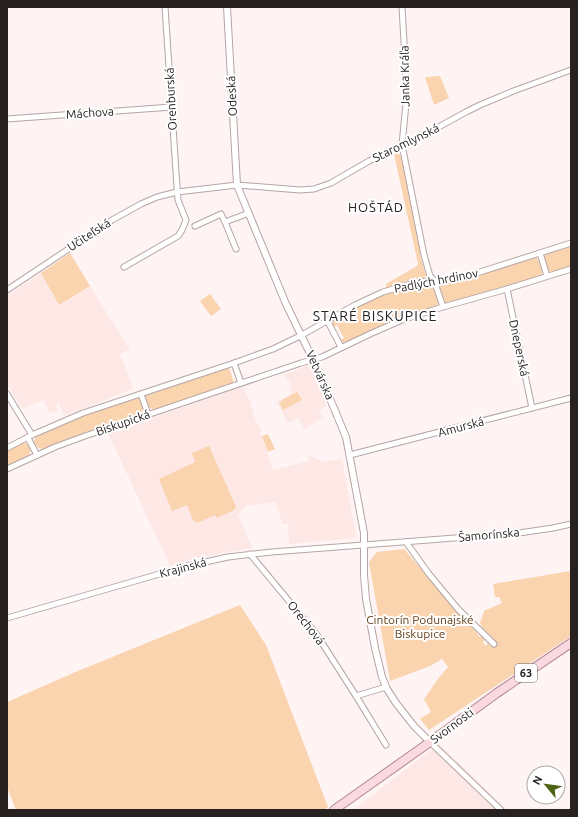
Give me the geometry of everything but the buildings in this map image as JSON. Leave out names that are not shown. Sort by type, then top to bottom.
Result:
[{"type":"main road","name":"Svornosti","points":[[334,810],[497,693],[571,643]]},
{"type":"street","name":"Orenburská","points":[[165,7],[177,192]]},
{"type":"street","name":"Odeská","points":[[227,7],[237,185]]},
{"type":"street","name":"Janka Kráľa","points":[[402,7],[407,93],[402,145],[424,255],[430,276],[434,280],[443,307]]},
{"type":"street","name":"Staromlynská","points":[[237,185],[300,190],[314,189],[331,183],[369,161],[480,105],[571,70]]},
{"type":"street","name":"Máchova","points":[[7,119],[172,107]]},
{"type":"street","name":"Učiteľská","points":[[7,290],[126,211],[141,204],[157,197],[177,192],[237,185]]},
{"type":"street","name":"Vetvárska","points":[[237,185],[286,304],[302,335],[345,432],[361,515],[367,606],[382,677],[386,687],[411,724],[430,742]]},
{"type":"street","points":[[124,267],[179,235],[186,220],[178,200],[177,192]]},
{"type":"street","points":[[225,222],[249,213]]},
{"type":"street","points":[[195,226],[221,214],[236,249]]},
{"type":"street","name":"Padlých hrdinov","points":[[302,335],[362,301],[383,292],[410,284],[434,280],[453,279],[477,273],[571,243]]},
{"type":"street","points":[[540,253],[547,276]]},
{"type":"street","name":"Padlých hrdinov","points":[[313,360],[402,320],[571,269]]},
{"type":"street","name":"Dneperská","points":[[507,289],[532,408]]},
{"type":"street","points":[[327,320],[341,347]]},
{"type":"street","name":"Biskupická","points":[[7,448],[30,436],[83,413],[234,364],[273,349],[302,335]]},
{"type":"street","name":"Biskupická","points":[[7,469],[55,447],[85,436],[306,361],[313,360]]},
{"type":"street","points":[[234,364],[241,383]]},
{"type":"street","points":[[7,394],[30,436],[37,455]]},
{"type":"street","points":[[141,394],[148,414]]},
{"type":"street","name":"Amurská","points":[[350,455],[571,398]]},
{"type":"street","name":"Šamorínska","points":[[364,544],[519,533],[571,524]]},
{"type":"street","points":[[406,542],[429,574],[458,609],[494,644]]},
{"type":"street","name":"Krajinská","points":[[7,618],[187,566],[228,557],[364,544]]},
{"type":"street","name":"Orechová","points":[[250,554],[315,633],[386,745]]},
{"type":"street","points":[[356,696],[386,687]]},
{"type":"street","points":[[430,742],[501,810]]},
{"type":"shaded area","points":[[41,273],[59,305],[90,286],[130,350],[120,354],[133,389],[64,416],[59,403],[56,404],[58,410],[50,414],[44,400],[22,409],[7,384],[7,296]]},
{"type":"shaded area","points":[[308,365],[311,367],[326,406],[319,410],[323,417],[303,430],[303,426],[298,418],[288,423],[277,402],[291,394],[290,383],[284,374]]},
{"type":"shaded area","points":[[243,387],[250,401],[256,423],[258,423],[273,470],[309,461],[308,455],[324,462],[342,459],[356,536],[354,538],[289,544],[288,524],[283,524],[275,502],[246,506],[238,515],[252,548],[191,559],[170,566],[108,433]]},
{"type":"shaded area","points":[[439,744],[507,810],[353,810]]},
{"type":"green space","points":[[440,76],[449,98],[434,105],[425,77]]},
{"type":"green space","points":[[398,152],[401,157],[420,255],[426,276],[386,288],[386,284],[418,264],[394,154]]},
{"type":"green space","points":[[571,245],[571,266],[551,272],[548,271],[544,257],[545,255]]},
{"type":"green space","points":[[70,253],[90,286],[59,305],[41,273]]},
{"type":"green space","points":[[537,258],[541,264],[542,272],[540,276],[449,303],[445,303],[443,301],[439,287],[442,282],[471,277]]},
{"type":"green space","points":[[428,283],[432,285],[437,297],[438,304],[436,307],[396,320],[345,342],[340,340],[344,338],[337,325],[334,327],[332,324],[335,319],[380,295]]},
{"type":"green space","points":[[210,294],[221,309],[211,316],[200,301]]},
{"type":"green space","points":[[229,367],[234,383],[153,410],[147,403],[146,395]]},
{"type":"green space","points":[[297,392],[302,400],[283,410],[279,402]]},
{"type":"green space","points":[[139,398],[142,404],[143,410],[141,414],[97,428],[43,449],[37,447],[34,442],[37,435],[86,414]]},
{"type":"green space","points":[[268,434],[275,449],[268,452],[262,436]]},
{"type":"green space","points":[[23,442],[30,447],[29,455],[7,466],[7,451]]},
{"type":"green space","points":[[209,446],[236,507],[234,510],[217,518],[215,515],[197,523],[193,520],[187,505],[172,511],[159,479],[195,462],[192,453]]},
{"type":"green space","name":"Cintorín Podunajské Biskupice","points":[[404,549],[480,637],[481,636],[485,640],[483,642],[485,646],[488,643],[492,647],[480,623],[484,611],[502,603],[499,597],[495,597],[493,584],[571,571],[571,636],[429,730],[420,719],[431,712],[424,699],[448,667],[442,659],[430,666],[390,681],[369,562],[377,552]]},
{"type":"green space","points":[[240,605],[266,645],[328,807],[324,810],[16,810],[7,787],[7,702],[78,671]]},
{"type":"district","name":"HOŠTÁD","points":[[376,207]]},
{"type":"district","name":"STARÉ BISKUPICE","points":[[375,316]]}]
